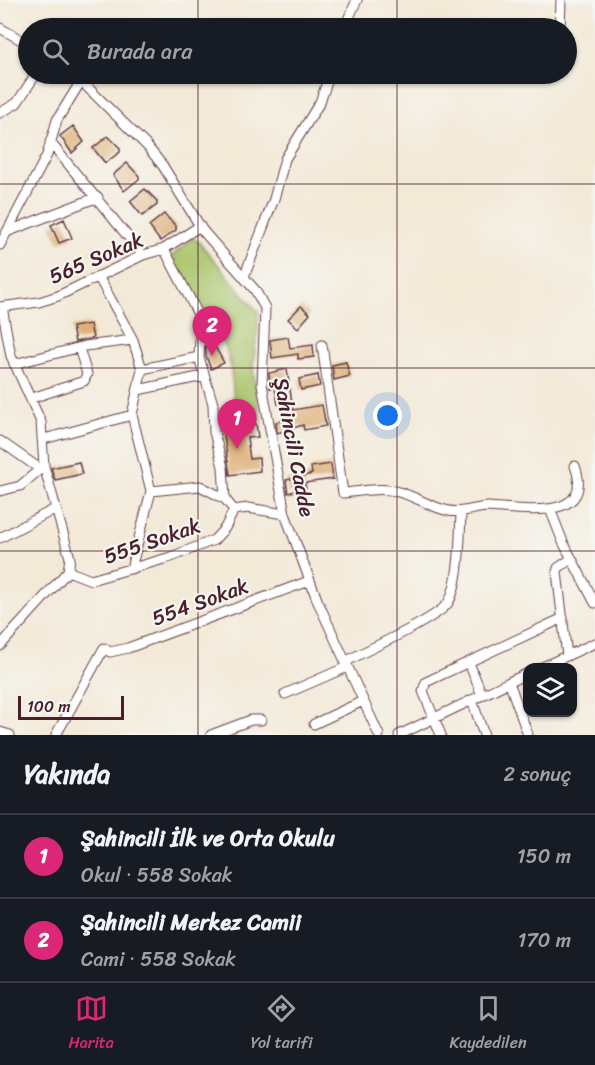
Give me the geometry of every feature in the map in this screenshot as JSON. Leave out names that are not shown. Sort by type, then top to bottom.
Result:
[{"type":"street","points":[[349,18],[357,0]]},
{"type":"street","points":[[560,18],[561,0]]},
{"type":"street","points":[[0,28],[18,38]]},
{"type":"street","points":[[0,113],[17,103],[29,84]]},
{"type":"street","points":[[0,245],[9,231],[75,84]]},
{"type":"street","name":"Şahincili Cadde","points":[[85,84],[152,153],[200,226],[255,290],[267,312],[262,384],[285,514],[309,581],[379,735]]},
{"type":"street","points":[[244,277],[270,209],[285,159],[320,102],[326,84]]},
{"type":"street","points":[[50,142],[98,197],[142,255]]},
{"type":"street","points":[[9,231],[98,197]]},
{"type":"street","name":"565 Sokak","points":[[1,307],[39,302],[58,296],[142,255],[164,249],[200,226]]},
{"type":"street","points":[[164,249],[201,320],[199,357],[213,404],[214,432],[223,467],[225,499]]},
{"type":"street","points":[[98,276],[133,340],[142,369],[132,415],[151,490],[131,569]]},
{"type":"street","points":[[0,645],[68,571],[70,558],[42,468],[44,439],[32,398],[14,364],[1,307]]},
{"type":"street","points":[[14,364],[79,348],[133,340]]},
{"type":"street","points":[[321,345],[343,493],[392,490],[446,511],[461,513],[483,507],[550,509],[568,504],[577,497],[580,486],[574,466]]},
{"type":"street","points":[[32,398],[84,381],[87,374],[79,348]]},
{"type":"street","points":[[142,369],[199,357]]},
{"type":"street","points":[[138,390],[203,376]]},
{"type":"street","points":[[44,439],[132,415]]},
{"type":"street","points":[[0,441],[42,468]]},
{"type":"street","points":[[0,491],[20,486],[42,468]]},
{"type":"street","points":[[151,490],[192,485],[209,489],[225,499],[234,510],[248,508],[285,514]]},
{"type":"street","points":[[0,538],[55,509]]},
{"type":"street","points":[[550,509],[595,603]]},
{"type":"street","name":"555 Sokak","points":[[68,571],[91,580],[131,569],[214,540],[225,528],[234,510]]},
{"type":"street","points":[[285,694],[346,664],[436,614],[449,602],[454,588],[461,513]]},
{"type":"street","points":[[567,656],[557,572],[558,568],[572,559]]},
{"type":"street","name":"554 Sokak","points":[[56,735],[104,648],[110,652],[128,648],[309,581]]},
{"type":"street","points":[[441,735],[423,687],[426,682],[563,618]]},
{"type":"street","points":[[551,663],[595,643]]},
{"type":"street","points":[[469,663],[482,694]]},
{"type":"street","points":[[399,735],[419,731],[434,717],[523,676]]},
{"type":"street","points":[[509,682],[528,735]]},
{"type":"street","points":[[472,700],[484,735]]},
{"type":"street","points":[[314,724],[363,701]]},
{"type":"street","points":[[211,735],[251,720],[261,720]]},
{"type":"street","points":[[0,732],[10,735]]},
{"type":"green space","points":[[192,238],[199,242],[259,313],[253,368],[260,421],[235,422],[227,352],[215,328],[206,321],[172,256]]},
{"type":"building","points":[[73,126],[84,142],[72,153],[60,136]]},
{"type":"building","points":[[108,136],[120,148],[120,152],[105,163],[93,148]]},
{"type":"building","points":[[127,163],[139,179],[124,191],[113,175]]},
{"type":"building","points":[[145,189],[157,201],[157,205],[142,216],[130,201]]},
{"type":"building","points":[[164,214],[176,226],[176,230],[160,241],[149,226]]},
{"type":"building","points":[[64,219],[72,238],[59,243],[51,225]]},
{"type":"building","points":[[301,306],[310,314],[298,328],[288,319]]},
{"type":"building","points":[[90,324],[93,338],[75,342],[72,327]]},
{"type":"building","points":[[288,337],[290,348],[313,345],[314,357],[298,359],[298,354],[272,358],[270,340]]},
{"type":"building","points":[[213,343],[224,363],[211,369],[206,356],[206,346]]},
{"type":"building","points":[[346,362],[350,376],[334,380],[332,365]]},
{"type":"building","points":[[287,369],[293,410],[322,405],[326,426],[304,430],[303,425],[277,433],[276,422],[285,420],[282,404],[278,404],[275,387],[270,388],[269,373]]},
{"type":"building","points":[[318,375],[320,386],[301,390],[299,379]]},
{"type":"building","points":[[256,424],[258,437],[247,438],[250,459],[259,458],[260,471],[230,475],[223,429]]},
{"type":"building","points":[[79,462],[82,474],[55,480],[51,468]]},
{"type":"building","points":[[331,464],[333,479],[304,483],[306,488],[288,493],[286,480],[312,474],[311,467]]},
{"type":"place","name":"Şahincili Merkez Camii","points":[[212,356]]},
{"type":"place","name":"Şahincili İlk ve Orta Okulu","points":[[237,449]]}]
